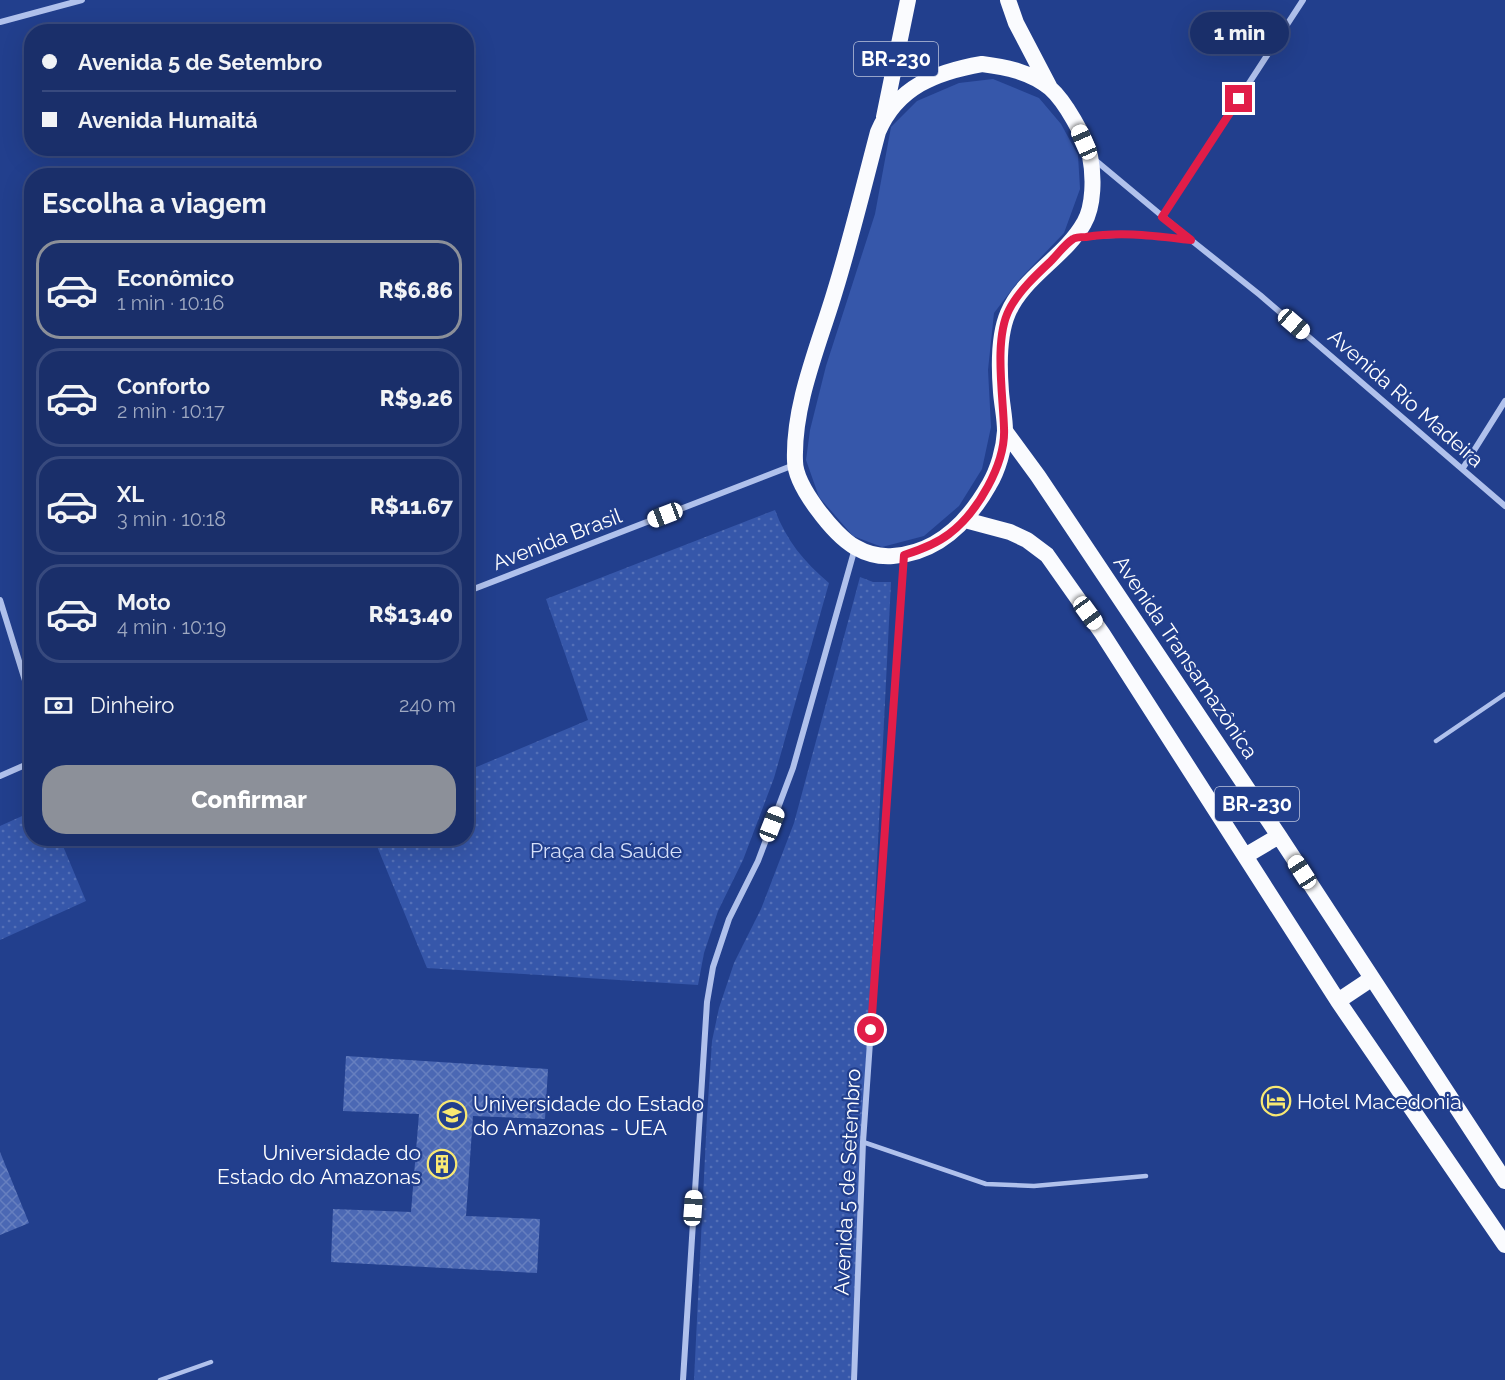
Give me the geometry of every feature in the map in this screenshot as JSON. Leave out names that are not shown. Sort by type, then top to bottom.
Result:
[{"type":"highway","name":"BR-230","points":[[884,119],[908,0]]},
{"type":"highway","name":"BR-230","points":[[1008,0],[1016,23],[1051,89],[1078,128],[1090,155],[1092,181],[1090,206],[1086,221],[1073,238],[1038,273],[1009,310],[1004,325],[1000,364],[1005,430],[1000,457],[990,483],[965,520],[949,535],[929,546],[904,555],[877,556],[855,547],[832,528],[812,502],[794,465],[802,402],[878,132],[894,105],[914,88],[952,69],[982,64],[1009,68],[1029,75],[1051,89]]},
{"type":"highway","name":"Avenida Transamazônica","points":[[1005,430],[1058,505],[1279,836],[1505,1181]]},
{"type":"highway","name":"BR-230","points":[[965,520],[1010,532],[1027,540],[1047,555],[1102,633],[1338,1001],[1505,1245]]},
{"type":"highway","points":[[1245,856],[1279,836]]},
{"type":"highway","points":[[1338,1001],[1371,979]]},
{"type":"street","points":[[0,22],[82,0]]},
{"type":"street","points":[[1162,217],[1304,0]]},
{"type":"street","name":"Avenida Rio Madeira","points":[[1090,155],[1162,217],[1260,295],[1505,506]]},
{"type":"street","points":[[1073,238],[1131,233],[1191,240]]},
{"type":"street","points":[[1463,468],[1505,401]]},
{"type":"street","name":"Avenida Brasil","points":[[474,589],[794,465]]},
{"type":"street","points":[[683,1380],[705,1024],[713,967],[729,919],[758,861],[794,768],[855,547]]},
{"type":"street","name":"Avenida 5 de Setembro","points":[[854,1380],[863,1142],[904,555]]},
{"type":"street","points":[[0,600],[24,677]]},
{"type":"street","points":[[0,776],[24,766]]},
{"type":"lane","points":[[1436,741],[1505,694]]},
{"type":"lane","points":[[863,1142],[986,1184],[1034,1186],[1146,1176]]},
{"type":"lane","points":[[160,1380],[211,1362]]},
{"type":"green space","points":[[993,79],[1039,98],[1061,124],[1078,155],[1080,189],[1064,233],[1020,279],[994,313],[988,370],[991,427],[982,469],[959,506],[924,536],[882,547],[853,536],[819,497],[806,460],[810,430],[826,366],[875,214],[891,127],[917,101],[959,83]]},
{"type":"green space","name":"Praça da Saúde","points":[[775,510],[797,550],[829,583],[774,778],[743,860],[718,911],[704,953],[698,985],[427,968],[377,846],[474,846],[474,768],[588,720],[546,599]]},
{"type":"green space","points":[[860,577],[873,582],[891,582],[851,1380],[694,1380],[712,1041],[719,1008],[734,963],[761,909],[794,823]]},
{"type":"green space","points":[[24,815],[24,846],[63,846],[86,901],[0,940],[0,826]]},
{"type":"building","name":"Universidade do Estado do Amazonas","points":[[346,1056],[548,1069],[545,1119],[473,1116],[466,1216],[540,1219],[537,1273],[331,1262],[333,1209],[411,1212],[419,1114],[343,1111]]},
{"type":"building","points":[[0,1152],[29,1223],[0,1235]]},
{"type":"place","name":"Hotel Macedonia","points":[[1276,1101]]},
{"type":"place","name":"Universidade do Estado do Amazonas - UEA","points":[[452,1115]]},
{"type":"place","name":"Universidade do Estado do Amazonas","points":[[442,1164]]},
{"type":"route","points":[[871,1030],[904,555],[929,546],[949,535],[965,520],[990,483],[1000,457],[1005,430],[1000,364],[1004,325],[1009,310],[1038,273],[1073,238],[1131,233],[1191,240],[1162,217],[1239,99]]}]
